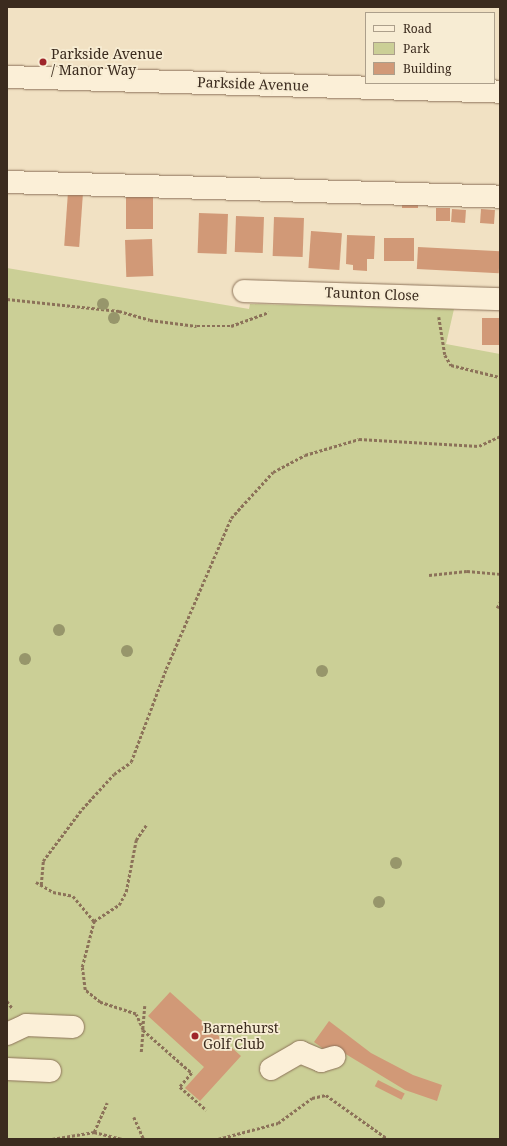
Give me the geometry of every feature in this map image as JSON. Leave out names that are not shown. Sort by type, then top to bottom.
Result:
[{"type":"street","name":"Parkside Avenue","points":[[7,77],[500,92]]},
{"type":"street","points":[[7,182],[500,197]]},
{"type":"street","name":"Taunton Close","points":[[244,291],[500,299]]},
{"type":"street","points":[[7,1034],[26,1025],[73,1027]]},
{"type":"street","points":[[271,1069],[300,1052],[321,1060],[334,1056]]},
{"type":"street","points":[[7,1069],[50,1071]]},
{"type":"path","points":[[7,299],[119,311],[150,320],[197,326],[231,326],[275,310]]},
{"type":"path","points":[[438,312],[445,355],[451,365],[500,377]]},
{"type":"path","points":[[41,885],[43,860],[82,809],[114,774],[131,762],[166,669],[231,518],[273,472],[305,455],[359,439],[479,446],[500,436]]},
{"type":"path","points":[[429,575],[468,571],[500,574]]},
{"type":"path","points":[[497,608],[500,602]]},
{"type":"path","points":[[146,825],[136,840],[119,905],[94,920],[82,967],[85,990],[100,1002],[136,1014],[144,1030],[192,1073],[180,1087],[206,1110]]},
{"type":"path","points":[[36,882],[73,896],[94,920]]},
{"type":"path","points":[[141,1052],[145,1006]]},
{"type":"path","points":[[218,1139],[278,1123],[312,1098],[326,1095],[388,1139]]},
{"type":"path","points":[[94,1132],[107,1103]]},
{"type":"path","points":[[134,1117],[144,1139]]},
{"type":"path","points":[[52,1139],[94,1132],[122,1139]]},
{"type":"green space","points":[[7,268],[249,309],[250,304],[454,309],[446,344],[500,354],[500,1139],[7,1139]]},
{"type":"building","points":[[68,192],[83,193],[79,247],[64,246]]},
{"type":"building","points":[[126,194],[153,194],[153,229],[126,229]]},
{"type":"building","points":[[402,197],[418,197],[418,208],[402,208]]},
{"type":"building","points":[[436,208],[450,208],[450,221],[436,221]]},
{"type":"building","points":[[452,209],[466,210],[465,223],[451,222]]},
{"type":"building","points":[[481,209],[495,210],[494,224],[480,223]]},
{"type":"building","points":[[199,213],[228,214],[227,254],[198,253]]},
{"type":"building","points":[[236,216],[264,217],[263,253],[235,252]]},
{"type":"building","points":[[274,217],[304,218],[303,257],[273,256]]},
{"type":"building","points":[[311,231],[342,233],[339,270],[308,268]]},
{"type":"building","points":[[347,235],[375,236],[374,259],[367,259],[367,271],[353,270],[353,265],[346,264]]},
{"type":"building","points":[[384,238],[414,238],[414,261],[384,261]]},
{"type":"building","points":[[152,239],[153,276],[126,277],[125,240]]},
{"type":"building","points":[[418,247],[500,251],[499,273],[417,269]]},
{"type":"building","points":[[482,318],[500,318],[500,345],[482,345]]},
{"type":"building","name":"Barnehurst Golf Club","points":[[170,992],[241,1056],[200,1101],[185,1088],[204,1067],[148,1016]]},
{"type":"building","points":[[329,1021],[371,1053],[413,1075],[442,1085],[437,1101],[405,1090],[344,1053],[339,1060],[314,1042]]},
{"type":"building","points":[[378,1080],[405,1094],[402,1100],[375,1086]]},
{"type":"place","name":"Parkside Avenue / Manor Way","points":[[43,62]]},
{"type":"place","name":"Barnehurst Golf Club","points":[[195,1036]]}]
